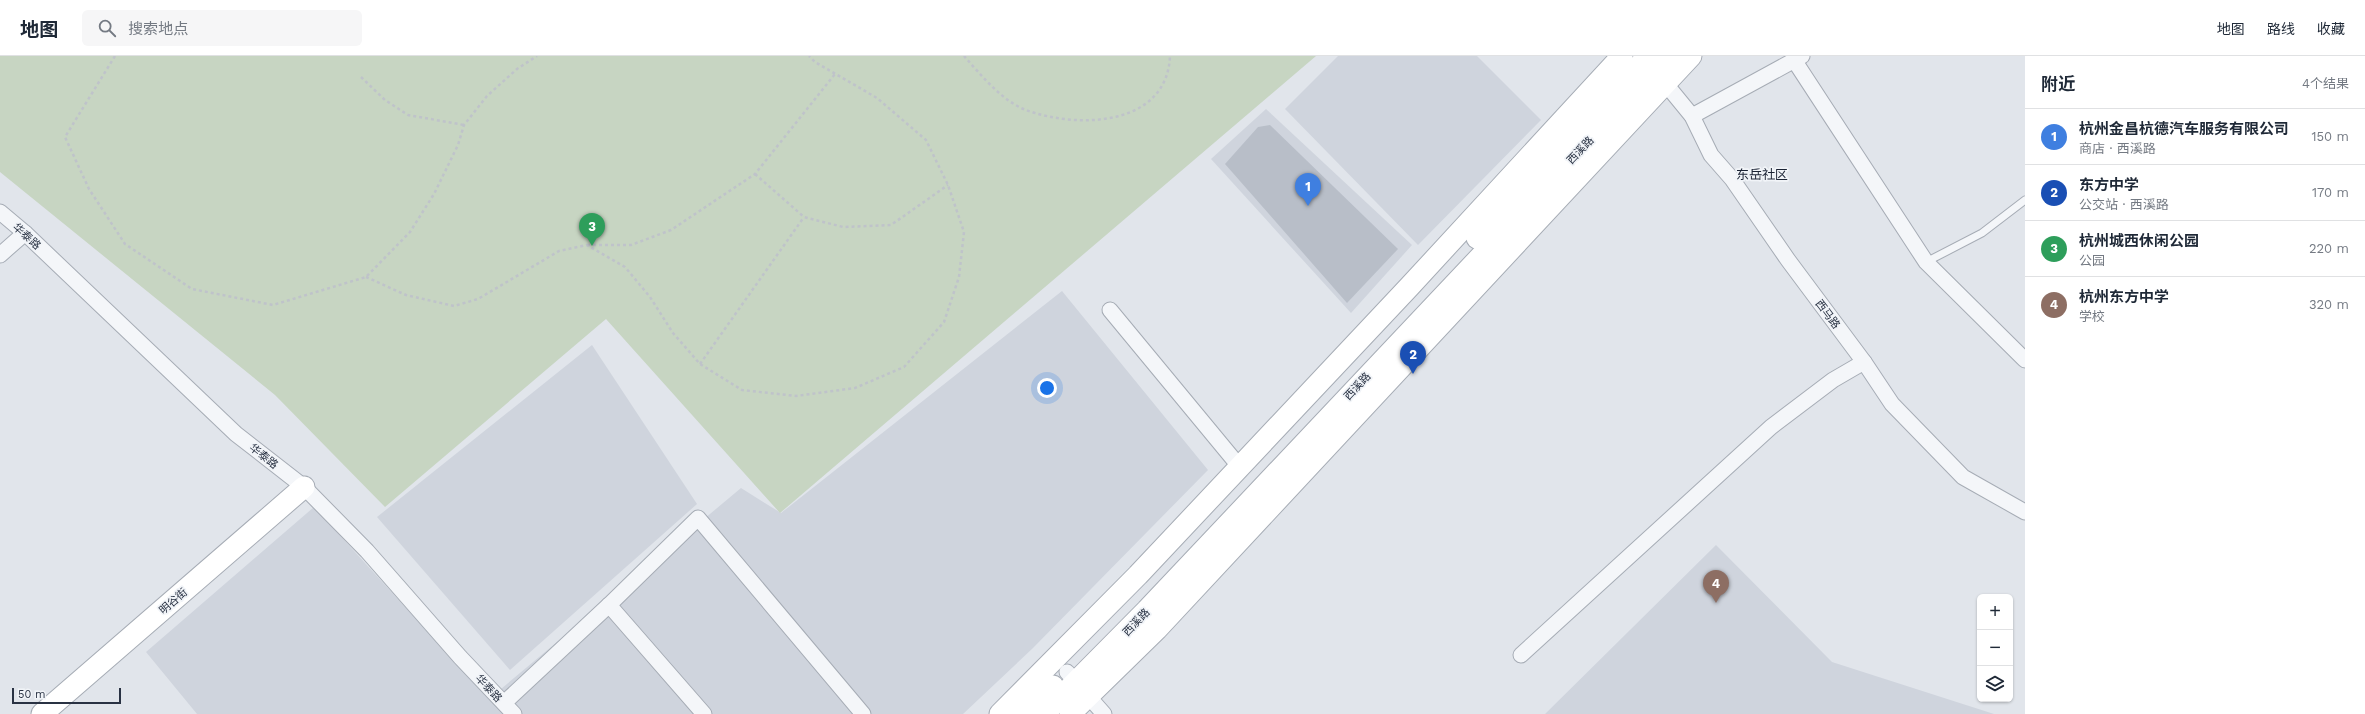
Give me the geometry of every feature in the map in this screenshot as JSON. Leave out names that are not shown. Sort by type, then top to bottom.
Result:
[{"type":"street","points":[[1000,714],[1138,575],[1425,270],[1622,56]]},
{"type":"street","name":"西溪路","points":[[1070,714],[1077,684],[1140,598],[1648,56]]},
{"type":"street","name":"西溪路","points":[[1044,714],[1077,684],[1670,56]]},
{"type":"street","name":"西溪路","points":[[1024,714],[1077,684],[1157,629],[1691,56]]},
{"type":"street","points":[[1692,116],[1798,58],[1926,262],[2025,360]]},
{"type":"street","name":"西马路","points":[[1665,83],[1692,116],[1711,155],[1732,179],[1788,260],[1864,362],[1892,404],[1963,477],[2025,512]]},
{"type":"street","name":"华泰路","points":[[0,212],[25,233],[236,434],[304,487],[367,551],[509,709]]},
{"type":"street","points":[[0,255],[25,233]]},
{"type":"street","points":[[1110,310],[1239,466]]},
{"type":"street","points":[[1521,656],[1771,427],[1833,380],[1864,362]]},
{"type":"street","name":"明谷街","points":[[42,714],[304,487]]},
{"type":"street","points":[[509,709],[609,605],[698,518],[863,714]]},
{"type":"street","points":[[609,605],[704,714]]},
{"type":"street","points":[[1077,684],[1104,714]]},
{"type":"lane","points":[[1926,262],[1982,233],[2025,200]]},
{"type":"path","points":[[115,56],[65,137],[89,189],[125,244],[192,289],[273,305],[366,277],[410,232],[434,194],[458,145],[464,125],[487,96],[517,69],[537,56]]},
{"type":"path","points":[[587,245],[626,267],[650,297],[673,333],[700,364],[742,390],[796,396],[855,388],[904,367],[944,322],[959,278],[964,232],[948,185],[926,140],[877,98],[815,62],[809,56]]},
{"type":"path","points":[[964,56],[992,88],[1025,110],[1068,119],[1113,119],[1149,103],[1164,85],[1170,56]]},
{"type":"path","points":[[366,277],[406,295],[454,306],[478,299],[559,251],[587,245],[630,245],[671,230],[755,174],[835,74]]},
{"type":"path","points":[[361,77],[385,100],[408,115],[464,125]]},
{"type":"path","points":[[755,174],[804,218],[843,227],[891,225],[948,185]]},
{"type":"path","points":[[700,364],[804,218]]},
{"type":"shaded area","points":[[1338,56],[1477,56],[1541,120],[1418,245],[1285,109]]},
{"type":"shaded area","points":[[1266,109],[1412,245],[1351,313],[1211,159]]},
{"type":"shaded area","points":[[1062,291],[1208,470],[1033,648],[963,714],[197,714],[146,652],[314,507],[489,699],[741,488],[781,513]]},
{"type":"shaded area","points":[[592,345],[697,504],[510,670],[377,517]]},
{"type":"shaded area","points":[[1716,545],[1832,662],[1994,714],[1545,714]]},
{"type":"green space","points":[[0,56],[1316,56],[780,513],[606,319],[385,507],[275,395],[0,172]]},
{"type":"building","points":[[1270,125],[1398,249],[1347,303],[1225,164],[1258,127]]},
{"type":"place","name":"杭州金昌杭德汽车服务有限公司","points":[[1308,206]]},
{"type":"place","name":"杭州城西休闲公园","points":[[592,246]]},
{"type":"place","name":"东方中学","points":[[1413,374]]},
{"type":"place","name":"杭州东方中学","points":[[1716,603]]},
{"type":"district","name":"东岳社区","points":[[1762,174]]}]
